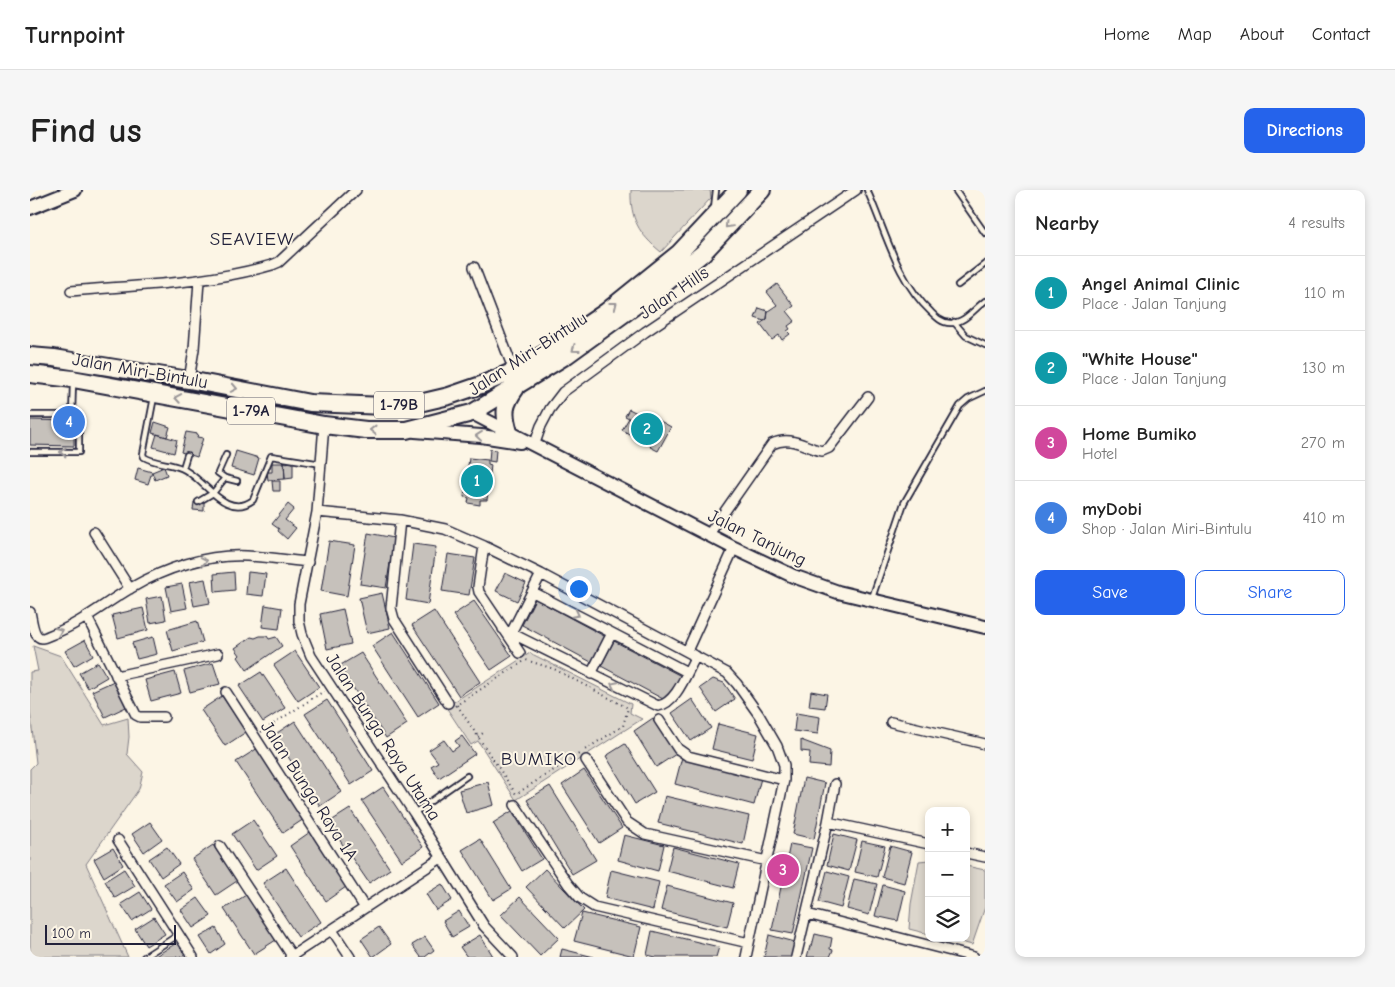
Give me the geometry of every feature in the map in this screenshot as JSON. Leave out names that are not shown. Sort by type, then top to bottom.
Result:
[{"type":"highway","name":"Jalan Miri-Bintulu","points":[[30,356],[54,358],[189,380],[310,403],[385,406],[416,404],[457,393],[514,371],[544,354],[607,311],[679,253],[738,190]]},
{"type":"highway","name":"Jalan Miri-Bintulu","points":[[30,374],[73,379],[324,425],[366,430],[406,430],[472,413],[516,388],[567,355],[662,287],[703,253],[762,190]]},
{"type":"highway","points":[[509,432],[505,419],[505,408],[508,399],[516,388]]},
{"type":"highway","points":[[416,404],[472,413]]},
{"type":"street","points":[[70,292],[199,281],[266,267],[279,262],[356,190]]},
{"type":"street","name":"Jalan Hills","points":[[530,444],[550,409],[563,392],[639,336],[856,190]]},
{"type":"street","points":[[30,208],[70,191]]},
{"type":"street","points":[[474,267],[514,371]]},
{"type":"street","points":[[189,380],[194,349],[199,281]]},
{"type":"street","points":[[709,534],[772,444],[777,441],[790,440],[800,442],[817,450],[822,451],[829,448],[868,397]]},
{"type":"street","name":"Jalan Tanjung","points":[[472,413],[734,548],[793,576],[838,592],[985,627]]},
{"type":"street","name":"Jalan Bunga Raya Utama","points":[[324,425],[317,512],[299,604],[299,621],[302,634],[311,656],[330,687],[414,813],[484,926],[513,957]]},
{"type":"street","name":"Jalan Tanjung","points":[[406,430],[481,436],[530,444]]},
{"type":"street","points":[[317,512],[400,520],[445,529],[541,574],[626,621],[727,673],[737,684],[777,746],[784,765],[784,780],[746,957]]},
{"type":"street","points":[[400,520],[392,608],[394,619],[453,704]]},
{"type":"street","points":[[94,532],[130,589]]},
{"type":"street","points":[[484,546],[478,587],[479,592],[507,631],[520,654]]},
{"type":"street","points":[[687,651],[734,548]]},
{"type":"street","points":[[30,612],[34,631],[42,638],[87,617],[130,589],[164,572],[189,564],[222,557],[246,556],[308,562]]},
{"type":"street","points":[[507,631],[533,592],[541,574]]},
{"type":"street","points":[[533,592],[687,672]]},
{"type":"street","points":[[87,617],[137,716],[164,717]]},
{"type":"street","points":[[507,631],[658,706],[668,703],[674,696],[696,656]]},
{"type":"street","points":[[591,674],[612,633]]},
{"type":"street","points":[[116,676],[218,654]]},
{"type":"street","name":"Jalan Bunga Raya 1A","points":[[226,692],[365,908]]},
{"type":"street","points":[[659,720],[678,749],[688,756],[784,780]]},
{"type":"street","points":[[892,722],[985,744]]},
{"type":"street","points":[[586,760],[627,822],[645,834],[767,861]]},
{"type":"street","points":[[796,957],[828,822],[835,784]]},
{"type":"street","points":[[515,805],[568,884],[580,898],[594,907],[749,943]]},
{"type":"street","points":[[828,822],[925,843]]},
{"type":"street","points":[[118,840],[193,957]]},
{"type":"street","points":[[220,846],[291,957],[441,858]]},
{"type":"street","points":[[970,854],[985,857]]},
{"type":"street","points":[[807,914],[974,957]]},
{"type":"street","points":[[332,930],[350,957]]},
{"type":"lane","points":[[712,217],[716,190]]},
{"type":"lane","points":[[867,190],[889,246],[908,283],[920,300],[940,321],[949,323],[968,316],[985,301]]},
{"type":"lane","points":[[955,190],[985,233]]},
{"type":"lane","points":[[958,285],[985,264]]},
{"type":"lane","points":[[954,322],[966,336],[985,345]]},
{"type":"lane","points":[[72,415],[73,379]]},
{"type":"lane","points":[[872,599],[904,503],[960,406],[968,399],[985,391]]},
{"type":"lane","points":[[154,394],[143,454],[146,459],[183,468],[212,493],[227,503],[239,504],[250,502],[255,497],[271,456],[322,464]]},
{"type":"lane","points":[[30,414],[79,415],[79,452],[30,452]]},
{"type":"lane","points":[[183,468],[187,455]]},
{"type":"lane","points":[[226,455],[218,473],[225,478],[237,482]]},
{"type":"lane","points":[[198,502],[212,493],[225,478]]},
{"type":"lane","points":[[414,813],[467,776]]},
{"type":"lane","points":[[144,957],[178,935]]},
{"type":"path","points":[[526,660],[554,669],[628,708],[623,726],[516,794],[478,737],[453,704],[526,660]]},
{"type":"path","points":[[254,736],[330,687]]},
{"type":"path","points":[[478,737],[484,733]]},
{"type":"shaded area","points":[[631,190],[710,190],[711,198],[661,252],[647,239],[637,225],[632,209]]},
{"type":"shaded area","points":[[30,416],[76,416],[76,449],[30,449]]},
{"type":"shaded area","points":[[33,646],[61,656],[104,725],[128,718],[129,737],[127,754],[143,772],[139,789],[86,864],[128,957],[30,957],[30,769],[36,763],[30,711],[30,672],[38,671]]},
{"type":"shaded area","points":[[530,653],[631,704],[630,713],[642,719],[516,800],[478,741],[471,745],[446,707]]},
{"type":"shaded area","points":[[925,860],[925,933],[909,929],[911,904],[919,861]]},
{"type":"shaded area","points":[[970,867],[985,870],[985,907],[972,945],[961,942],[970,942]]},
{"type":"building","points":[[777,284],[794,306],[787,311],[795,321],[788,326],[790,329],[787,331],[790,334],[782,340],[779,335],[772,340],[760,324],[767,319],[768,311],[777,305],[767,292]]},
{"type":"building","points":[[759,308],[768,311],[767,319],[764,321],[755,318]]},
{"type":"building","points":[[629,409],[639,414],[646,413],[671,427],[658,451],[622,430],[629,418],[625,416]]},
{"type":"building","points":[[30,420],[74,421],[74,446],[30,445]]},
{"type":"building","points":[[155,422],[170,427],[167,437],[152,433]]},
{"type":"building","points":[[186,432],[198,434],[197,437],[203,438],[197,457],[181,452]]},
{"type":"building","points":[[157,434],[177,440],[174,453],[153,447]]},
{"type":"building","points":[[490,449],[496,450],[495,462],[489,461]]},
{"type":"building","points":[[236,451],[259,458],[254,475],[231,468]]},
{"type":"building","points":[[469,458],[488,460],[488,464],[491,465],[487,500],[480,500],[480,505],[468,503],[469,498],[464,497]]},
{"type":"building","points":[[293,462],[293,478],[285,479],[284,463]]},
{"type":"building","points":[[272,463],[284,463],[285,479],[268,480],[267,472],[272,472]]},
{"type":"building","points":[[164,467],[167,475],[155,480],[152,472]]},
{"type":"building","points":[[138,468],[152,472],[148,484],[135,480]]},
{"type":"building","points":[[272,481],[280,481],[280,491],[273,491]]},
{"type":"building","points":[[194,502],[204,503],[204,511],[193,510]]},
{"type":"building","points":[[288,504],[294,509],[285,520],[296,528],[287,539],[272,524]]},
{"type":"building","points":[[368,533],[394,538],[386,588],[360,584]]},
{"type":"building","points":[[329,541],[355,545],[347,596],[321,591]]},
{"type":"building","points":[[413,544],[436,547],[428,604],[406,600]]},
{"type":"building","points":[[448,554],[475,558],[469,595],[442,591]]},
{"type":"building","points":[[234,572],[235,590],[215,592],[214,574]]},
{"type":"building","points":[[248,572],[266,574],[263,596],[246,594]]},
{"type":"building","points":[[505,573],[526,583],[517,601],[496,591]]},
{"type":"building","points":[[205,579],[210,603],[194,606],[189,582]]},
{"type":"building","points":[[182,584],[187,608],[171,611],[166,587]]},
{"type":"building","points":[[382,593],[390,628],[367,633],[359,598]]},
{"type":"building","points":[[162,596],[166,620],[150,623],[146,599]]},
{"type":"building","points":[[535,599],[606,637],[593,663],[522,625]]},
{"type":"building","points":[[474,601],[512,656],[491,670],[453,615]]},
{"type":"building","points":[[265,605],[282,608],[279,629],[262,627]]},
{"type":"building","points":[[143,608],[148,630],[118,638],[112,615]]},
{"type":"building","points":[[343,609],[351,644],[327,649],[320,614]]},
{"type":"building","points":[[434,611],[480,682],[459,696],[412,625]]},
{"type":"building","points":[[197,621],[203,642],[173,651],[167,630]]},
{"type":"building","points":[[393,632],[439,703],[418,717],[372,646]]},
{"type":"building","points":[[267,636],[269,639],[276,637],[282,646],[247,670],[238,657],[240,655],[235,648],[251,637]]},
{"type":"building","points":[[153,637],[157,654],[137,659],[132,643]]},
{"type":"building","points":[[85,640],[93,655],[74,666],[65,651]]},
{"type":"building","points":[[614,641],[681,676],[673,692],[663,699],[601,666]]},
{"type":"building","points":[[295,651],[319,687],[298,701],[274,665]]},
{"type":"building","points":[[361,653],[407,724],[386,738],[339,666]]},
{"type":"building","points":[[98,662],[107,677],[88,688],[79,673]]},
{"type":"building","points":[[213,663],[220,684],[190,692],[184,671]]},
{"type":"building","points":[[175,672],[181,693],[151,701],[145,680]]},
{"type":"building","points":[[261,672],[285,708],[263,722],[239,686]]},
{"type":"building","points":[[713,679],[724,683],[735,699],[716,712],[700,688]]},
{"type":"building","points":[[114,681],[126,707],[105,717],[92,691]]},
{"type":"building","points":[[811,691],[827,694],[825,708],[809,706]]},
{"type":"building","points":[[222,696],[246,732],[225,746],[201,710]]},
{"type":"building","points":[[692,699],[711,728],[691,741],[672,713]]},
{"type":"building","points":[[327,700],[373,771],[351,785],[305,714]]},
{"type":"building","points":[[796,713],[820,717],[818,734],[794,731]]},
{"type":"building","points":[[653,718],[676,754],[656,767],[634,731]]},
{"type":"building","points":[[295,721],[341,792],[320,806],[274,735]]},
{"type":"building","points":[[718,724],[758,734],[752,759],[712,749]]},
{"type":"building","points":[[462,736],[475,754],[439,778],[431,766],[438,762],[429,750],[444,740],[452,751],[459,746],[455,741]]},
{"type":"building","points":[[801,740],[830,751],[829,767],[809,765],[810,752],[801,751]]},
{"type":"building","points":[[625,744],[655,792],[635,804],[606,756]]},
{"type":"building","points":[[258,748],[304,819],[283,833],[236,762]]},
{"type":"building","points":[[682,757],[761,778],[754,805],[675,784]]},
{"type":"building","points":[[584,770],[622,828],[599,843],[562,785]]},
{"type":"building","points":[[804,778],[825,783],[814,839],[793,834]]},
{"type":"building","points":[[488,782],[494,805],[466,813],[459,790]]},
{"type":"building","points":[[550,786],[596,860],[572,874],[527,800]]},
{"type":"building","points":[[383,787],[423,847],[402,861],[362,801]]},
{"type":"building","points":[[665,796],[749,816],[743,844],[658,823]]},
{"type":"building","points":[[350,809],[390,869],[369,883],[328,823]]},
{"type":"building","points":[[512,811],[542,859],[522,871],[493,823]]},
{"type":"building","points":[[253,820],[277,856],[256,870],[232,834]]},
{"type":"building","points":[[150,822],[162,839],[144,852],[132,834]]},
{"type":"building","points":[[310,832],[346,887],[326,901],[290,846]]},
{"type":"building","points":[[834,834],[857,840],[849,871],[827,865]]},
{"type":"building","points":[[624,835],[664,845],[658,871],[618,860]]},
{"type":"building","points":[[480,839],[511,889],[493,900],[462,850]]},
{"type":"building","points":[[862,841],[885,846],[877,877],[855,872]]},
{"type":"building","points":[[790,844],[812,848],[793,934],[772,930]]},
{"type":"building","points":[[213,845],[237,881],[216,895],[192,859]]},
{"type":"building","points":[[890,846],[912,852],[904,883],[882,877]]},
{"type":"building","points":[[167,847],[179,864],[161,877],[149,859]]},
{"type":"building","points":[[673,847],[739,864],[733,888],[667,871]]},
{"type":"building","points":[[113,848],[123,865],[104,877],[94,859]]},
{"type":"building","points":[[286,868],[321,922],[298,937],[263,883]]},
{"type":"building","points":[[124,869],[135,886],[115,898],[105,881]]},
{"type":"building","points":[[545,869],[584,910],[565,928],[526,887]]},
{"type":"building","points":[[611,870],[659,882],[653,910],[605,898]]},
{"type":"building","points":[[827,871],[849,877],[841,908],[819,902]]},
{"type":"building","points":[[182,872],[194,890],[177,902],[164,884]]},
{"type":"building","points":[[854,879],[877,884],[869,915],[847,909]]},
{"type":"building","points":[[442,884],[452,900],[436,910],[426,894]]},
{"type":"building","points":[[883,885],[905,891],[898,921],[875,916]]},
{"type":"building","points":[[667,886],[733,903],[727,927],[661,910]]},
{"type":"building","points":[[140,892],[151,909],[132,921],[121,904]]},
{"type":"building","points":[[246,895],[276,940],[254,954],[224,909]]},
{"type":"building","points":[[520,897],[559,938],[540,956],[501,915]]},
{"type":"building","points":[[198,898],[211,916],[193,928],[181,910]]},
{"type":"building","points":[[459,911],[469,927],[452,937],[443,921]]},
{"type":"building","points":[[582,913],[641,927],[634,956],[574,941]]},
{"type":"building","points":[[154,917],[165,934],[146,946],[135,929]]},
{"type":"building","points":[[379,927],[391,944],[373,957],[361,939]]},
{"type":"building","points":[[216,928],[225,944],[211,954],[200,937]]},
{"type":"building","points":[[652,931],[719,947],[716,957],[656,957],[647,955]]},
{"type":"building","points":[[815,934],[832,938],[830,949],[833,950],[830,957],[807,957]]},
{"type":"building","points":[[480,935],[493,956],[467,957],[460,947]]},
{"type":"building","points":[[769,935],[795,942],[792,957],[764,957]]},
{"type":"building","points":[[425,937],[434,950],[425,957],[421,957],[412,945]]},
{"type":"building","points":[[178,942],[187,957],[154,957]]},
{"type":"building","points":[[562,949],[594,957],[560,957]]},
{"type":"place","name":"myDobi","points":[[69,422]]},
{"type":"place","name":"\"White House\"","points":[[647,429]]},
{"type":"place","name":"Angel Animal Clinic","points":[[477,481]]},
{"type":"place","name":"Home Bumiko","points":[[783,870]]},
{"type":"district","name":"SEAVIEW","points":[[252,239]]},
{"type":"district","name":"BUMIKO","points":[[539,759]]}]
